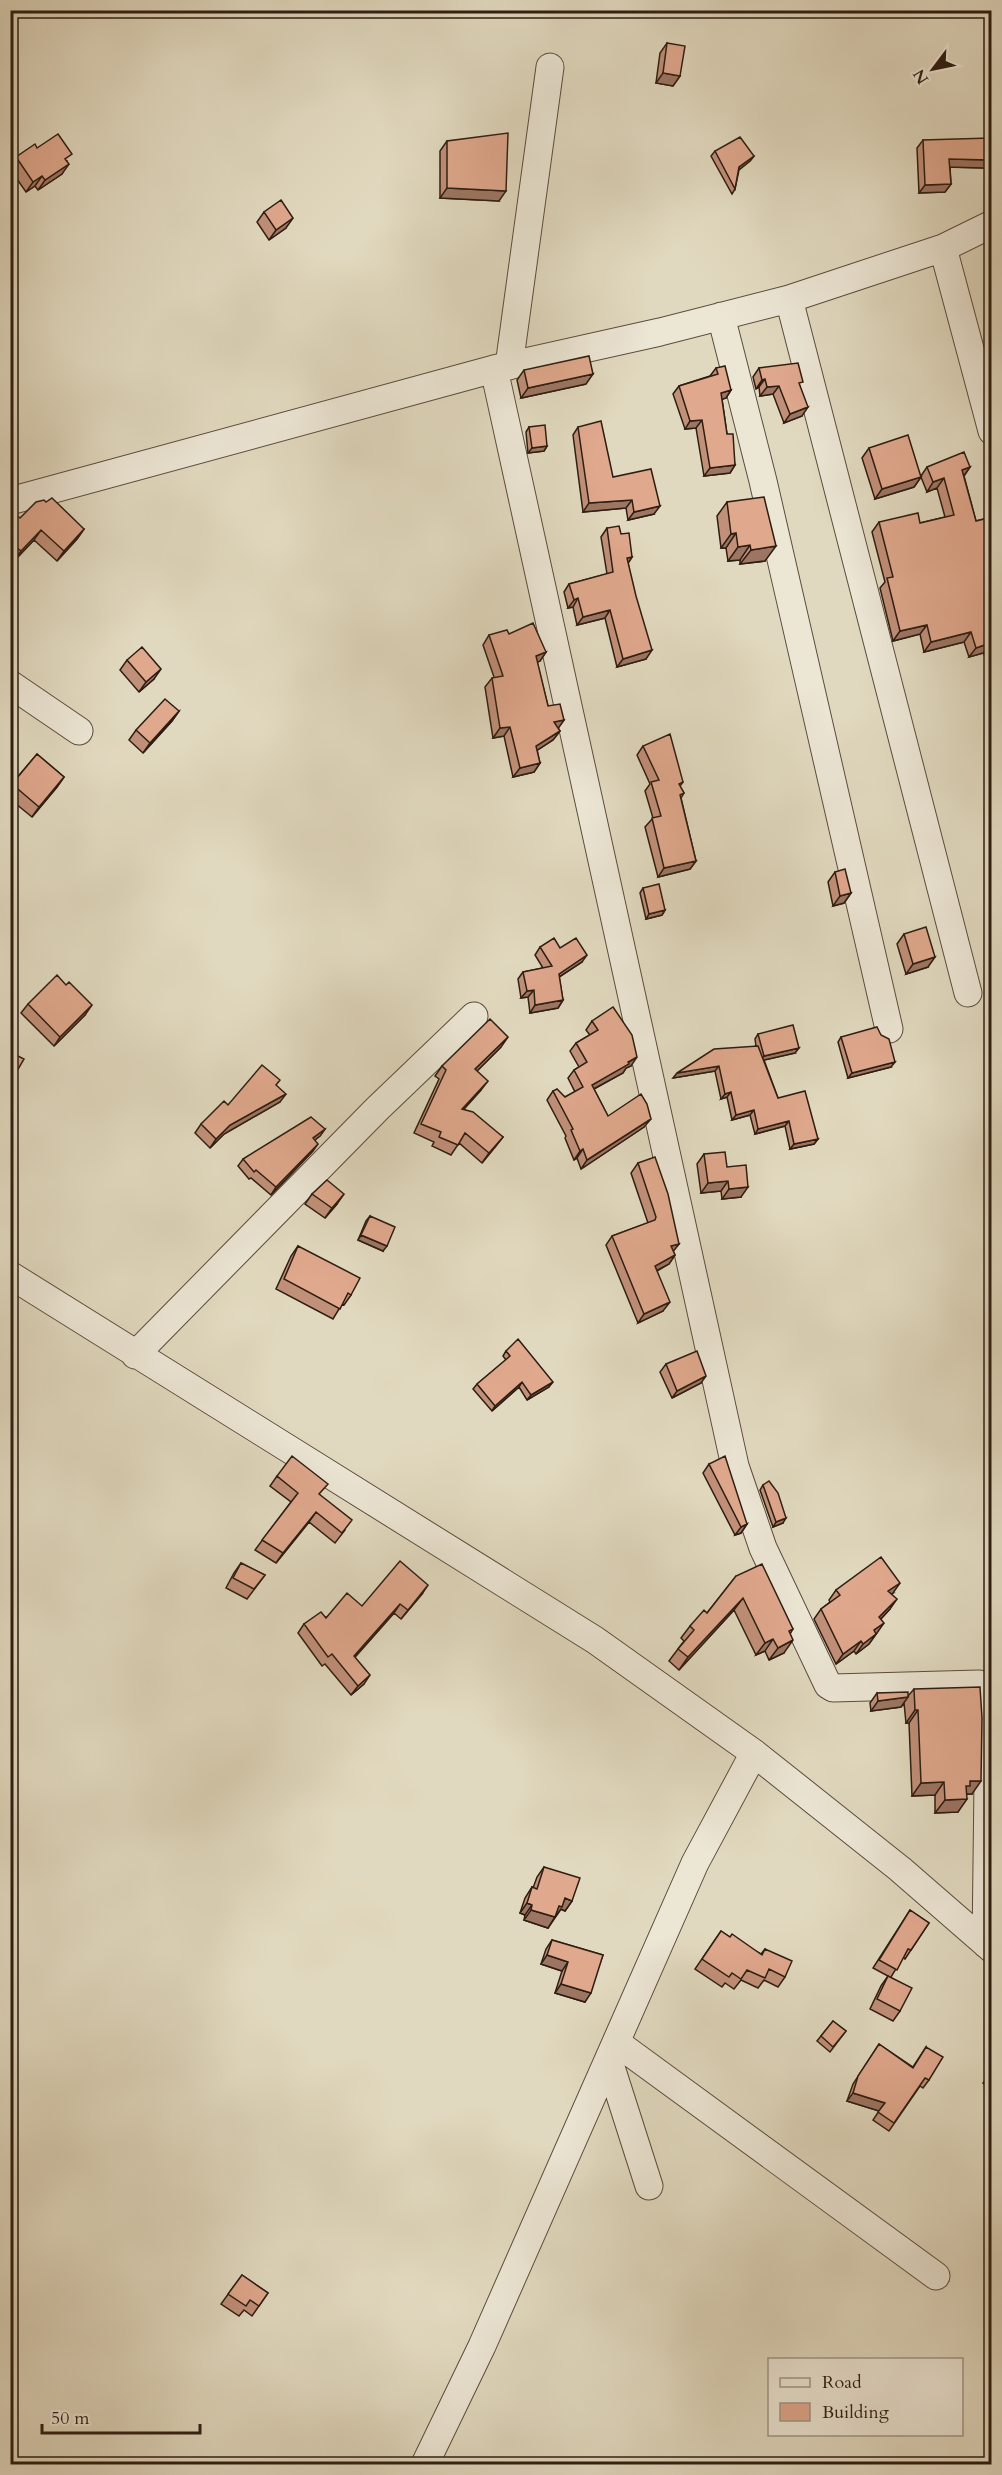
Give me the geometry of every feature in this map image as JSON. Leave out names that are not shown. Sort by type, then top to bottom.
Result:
[{"type":"street","points":[[550,67],[502,368],[735,1466],[763,1548],[828,1685],[833,1688],[979,1684],[986,1691],[989,1714],[989,1946]]},
{"type":"street","points":[[10,501],[502,368],[789,299],[943,248],[992,224]]},
{"type":"street","points":[[943,248],[992,431]]},
{"type":"street","points":[[789,299],[968,993]]},
{"type":"street","points":[[721,316],[763,481],[889,1029]]},
{"type":"street","points":[[10,684],[79,731]]},
{"type":"street","points":[[135,1354],[377,1109],[474,1016]]},
{"type":"street","points":[[10,1275],[595,1640],[754,1753],[900,1869],[989,1946]]},
{"type":"street","points":[[425,2464],[482,2346],[695,1863],[754,1753]]},
{"type":"street","points":[[613,2052],[649,2186]]},
{"type":"street","points":[[613,2052],[936,2276]]},
{"type":"building","points":[[667,43],[685,46],[680,76],[663,73]]},
{"type":"building","points":[[508,133],[506,191],[447,188],[447,141]]},
{"type":"building","points":[[58,134],[72,154],[65,159],[69,164],[45,180],[42,176],[33,182],[16,157],[35,144],[37,148]]},
{"type":"building","points":[[740,137],[754,156],[739,167],[735,189],[715,151]]},
{"type":"building","points":[[990,138],[991,160],[949,159],[951,184],[925,185],[923,140]]},
{"type":"building","points":[[281,200],[293,218],[276,230],[264,212]]},
{"type":"building","points":[[589,356],[593,374],[528,388],[524,370]]},
{"type":"building","points":[[798,363],[803,382],[799,383],[808,407],[790,414],[779,386],[767,387],[765,379],[762,380],[759,368]]},
{"type":"building","points":[[725,366],[731,390],[721,393],[727,434],[733,434],[735,465],[710,468],[702,420],[690,421],[679,386],[718,374],[716,368]]},
{"type":"building","points":[[601,421],[613,477],[651,469],[660,506],[634,512],[632,500],[589,503],[578,427]]},
{"type":"building","points":[[545,425],[547,446],[532,448],[529,427]]},
{"type":"building","points":[[908,435],[921,477],[882,489],[869,448]]},
{"type":"building","points":[[964,452],[970,467],[962,470],[976,521],[992,517],[992,647],[990,643],[976,648],[971,632],[931,642],[927,625],[900,631],[887,578],[893,577],[879,522],[918,513],[920,523],[954,515],[944,478],[933,482],[927,467]]},
{"type":"building","points":[[764,497],[776,546],[751,550],[750,545],[738,547],[736,533],[731,534],[727,502]]},
{"type":"building","points":[[52,498],[84,529],[64,551],[41,530],[21,551],[10,542],[10,519],[15,514],[20,518],[36,502],[44,500],[46,502]]},
{"type":"building","points":[[619,526],[621,534],[629,533],[632,557],[627,558],[652,650],[623,659],[610,610],[583,617],[578,598],[574,600],[569,584],[613,572],[607,528]]},
{"type":"building","points":[[533,623],[546,652],[536,656],[548,706],[560,704],[564,720],[554,722],[560,731],[536,746],[540,763],[520,768],[510,727],[500,728],[492,678],[503,676],[489,635],[507,630],[509,634]]},
{"type":"building","points":[[142,647],[161,669],[146,682],[127,660]]},
{"type":"building","points":[[165,699],[179,711],[150,743],[136,730]]},
{"type":"building","points":[[670,734],[683,782],[679,784],[684,793],[680,795],[696,861],[664,868],[652,818],[661,816],[651,782],[659,780],[643,746]]},
{"type":"building","points":[[37,754],[64,777],[39,807],[12,784]]},
{"type":"building","points":[[845,869],[851,893],[840,896],[835,872]]},
{"type":"building","points":[[659,884],[665,910],[649,914],[643,888]]},
{"type":"building","points":[[926,927],[935,957],[913,964],[904,934]]},
{"type":"building","points":[[554,938],[560,948],[576,938],[587,955],[559,974],[563,1000],[535,1005],[534,990],[527,991],[523,972],[552,966],[540,947]]},
{"type":"building","points":[[57,975],[66,985],[69,982],[92,1005],[60,1037],[28,1004]]},
{"type":"building","points":[[613,1007],[632,1035],[637,1057],[592,1085],[608,1116],[641,1094],[647,1104],[651,1119],[587,1160],[583,1149],[580,1151],[571,1130],[573,1129],[553,1091],[557,1089],[565,1097],[583,1087],[574,1070],[587,1062],[576,1043],[598,1030],[592,1021]]},
{"type":"building","points":[[490,1019],[508,1037],[475,1069],[488,1081],[462,1109],[473,1112],[503,1137],[489,1153],[465,1133],[458,1145],[439,1137],[441,1132],[421,1124],[446,1070],[442,1066]]},
{"type":"building","points":[[793,1025],[799,1048],[764,1056],[758,1034]]},
{"type":"building","points":[[877,1027],[881,1035],[889,1039],[895,1062],[852,1073],[841,1037]]},
{"type":"building","points":[[758,1046],[778,1098],[805,1091],[818,1139],[794,1144],[789,1121],[758,1129],[754,1110],[736,1115],[731,1092],[725,1094],[719,1066],[677,1073],[714,1049]]},
{"type":"building","points":[[10,1052],[24,1059],[10,1083]]},
{"type":"building","points":[[262,1065],[280,1080],[276,1085],[286,1094],[230,1125],[216,1139],[201,1124],[224,1101],[228,1105]]},
{"type":"building","points":[[311,1117],[325,1129],[313,1138],[318,1144],[276,1187],[256,1170],[254,1172],[243,1159]]},
{"type":"building","points":[[725,1152],[727,1167],[746,1165],[748,1187],[729,1189],[728,1181],[708,1183],[704,1154]]},
{"type":"building","points":[[655,1157],[668,1194],[679,1244],[671,1246],[675,1255],[655,1266],[670,1302],[644,1314],[612,1236],[655,1220],[656,1217],[638,1163]]},
{"type":"building","points":[[327,1180],[344,1194],[332,1208],[312,1194]]},
{"type":"building","points":[[370,1216],[395,1227],[387,1246],[361,1235]]},
{"type":"building","points":[[298,1246],[360,1278],[351,1295],[348,1293],[340,1309],[284,1279]]},
{"type":"building","points":[[518,1339],[553,1382],[531,1395],[522,1382],[495,1406],[477,1384],[510,1356],[506,1351]]},
{"type":"building","points":[[697,1351],[706,1376],[677,1391],[666,1364]]},
{"type":"building","points":[[292,1456],[328,1484],[319,1494],[352,1520],[342,1533],[316,1512],[283,1553],[262,1540],[298,1493],[277,1476]]},
{"type":"building","points":[[725,1456],[747,1524],[741,1527],[709,1464]]},
{"type":"building","points":[[769,1481],[778,1493],[786,1518],[776,1522],[763,1485]]},
{"type":"building","points":[[881,1557],[900,1583],[888,1591],[897,1599],[879,1617],[884,1623],[874,1630],[876,1634],[863,1644],[861,1641],[843,1654],[821,1609],[840,1595],[836,1590]]},
{"type":"building","points":[[400,1561],[428,1585],[408,1610],[400,1604],[354,1656],[370,1675],[358,1686],[332,1654],[328,1657],[304,1624],[321,1612],[326,1618],[347,1593],[362,1606]]},
{"type":"building","points":[[241,1563],[265,1575],[254,1589],[233,1578]]},
{"type":"building","points":[[762,1564],[793,1629],[789,1631],[793,1640],[778,1648],[773,1639],[765,1643],[743,1598],[688,1657],[678,1649],[694,1630],[690,1626],[704,1610],[707,1613],[736,1576]]},
{"type":"building","points":[[980,1687],[981,1781],[970,1781],[970,1786],[966,1786],[967,1799],[945,1800],[944,1782],[921,1783],[918,1710],[915,1710],[914,1689]]},
{"type":"building","points":[[908,1692],[908,1697],[878,1701],[877,1693]]},
{"type":"building","points":[[544,1867],[580,1878],[572,1901],[565,1898],[555,1917],[531,1910],[532,1905],[527,1903],[532,1887],[537,1889]]},
{"type":"building","points":[[910,1910],[929,1923],[911,1950],[908,1949],[897,1970],[879,1960]]},
{"type":"building","points":[[721,1931],[730,1937],[732,1934],[762,1955],[765,1949],[792,1961],[785,1977],[769,1969],[765,1978],[747,1970],[741,1979],[732,1973],[729,1977],[702,1959]]},
{"type":"building","points":[[552,1940],[603,1955],[591,1993],[561,1984],[568,1962],[547,1955]]},
{"type":"building","points":[[888,1976],[912,1988],[900,2011],[877,1999]]},
{"type":"building","points":[[833,2021],[846,2031],[833,2047],[821,2036]]},
{"type":"building","points":[[879,2044],[913,2068],[926,2047],[943,2057],[929,2080],[925,2078],[894,2123],[878,2112],[885,2103],[853,2093],[858,2076]]},
{"type":"building","points":[[242,2275],[268,2293],[259,2306],[250,2300],[246,2306],[228,2294]]}]
